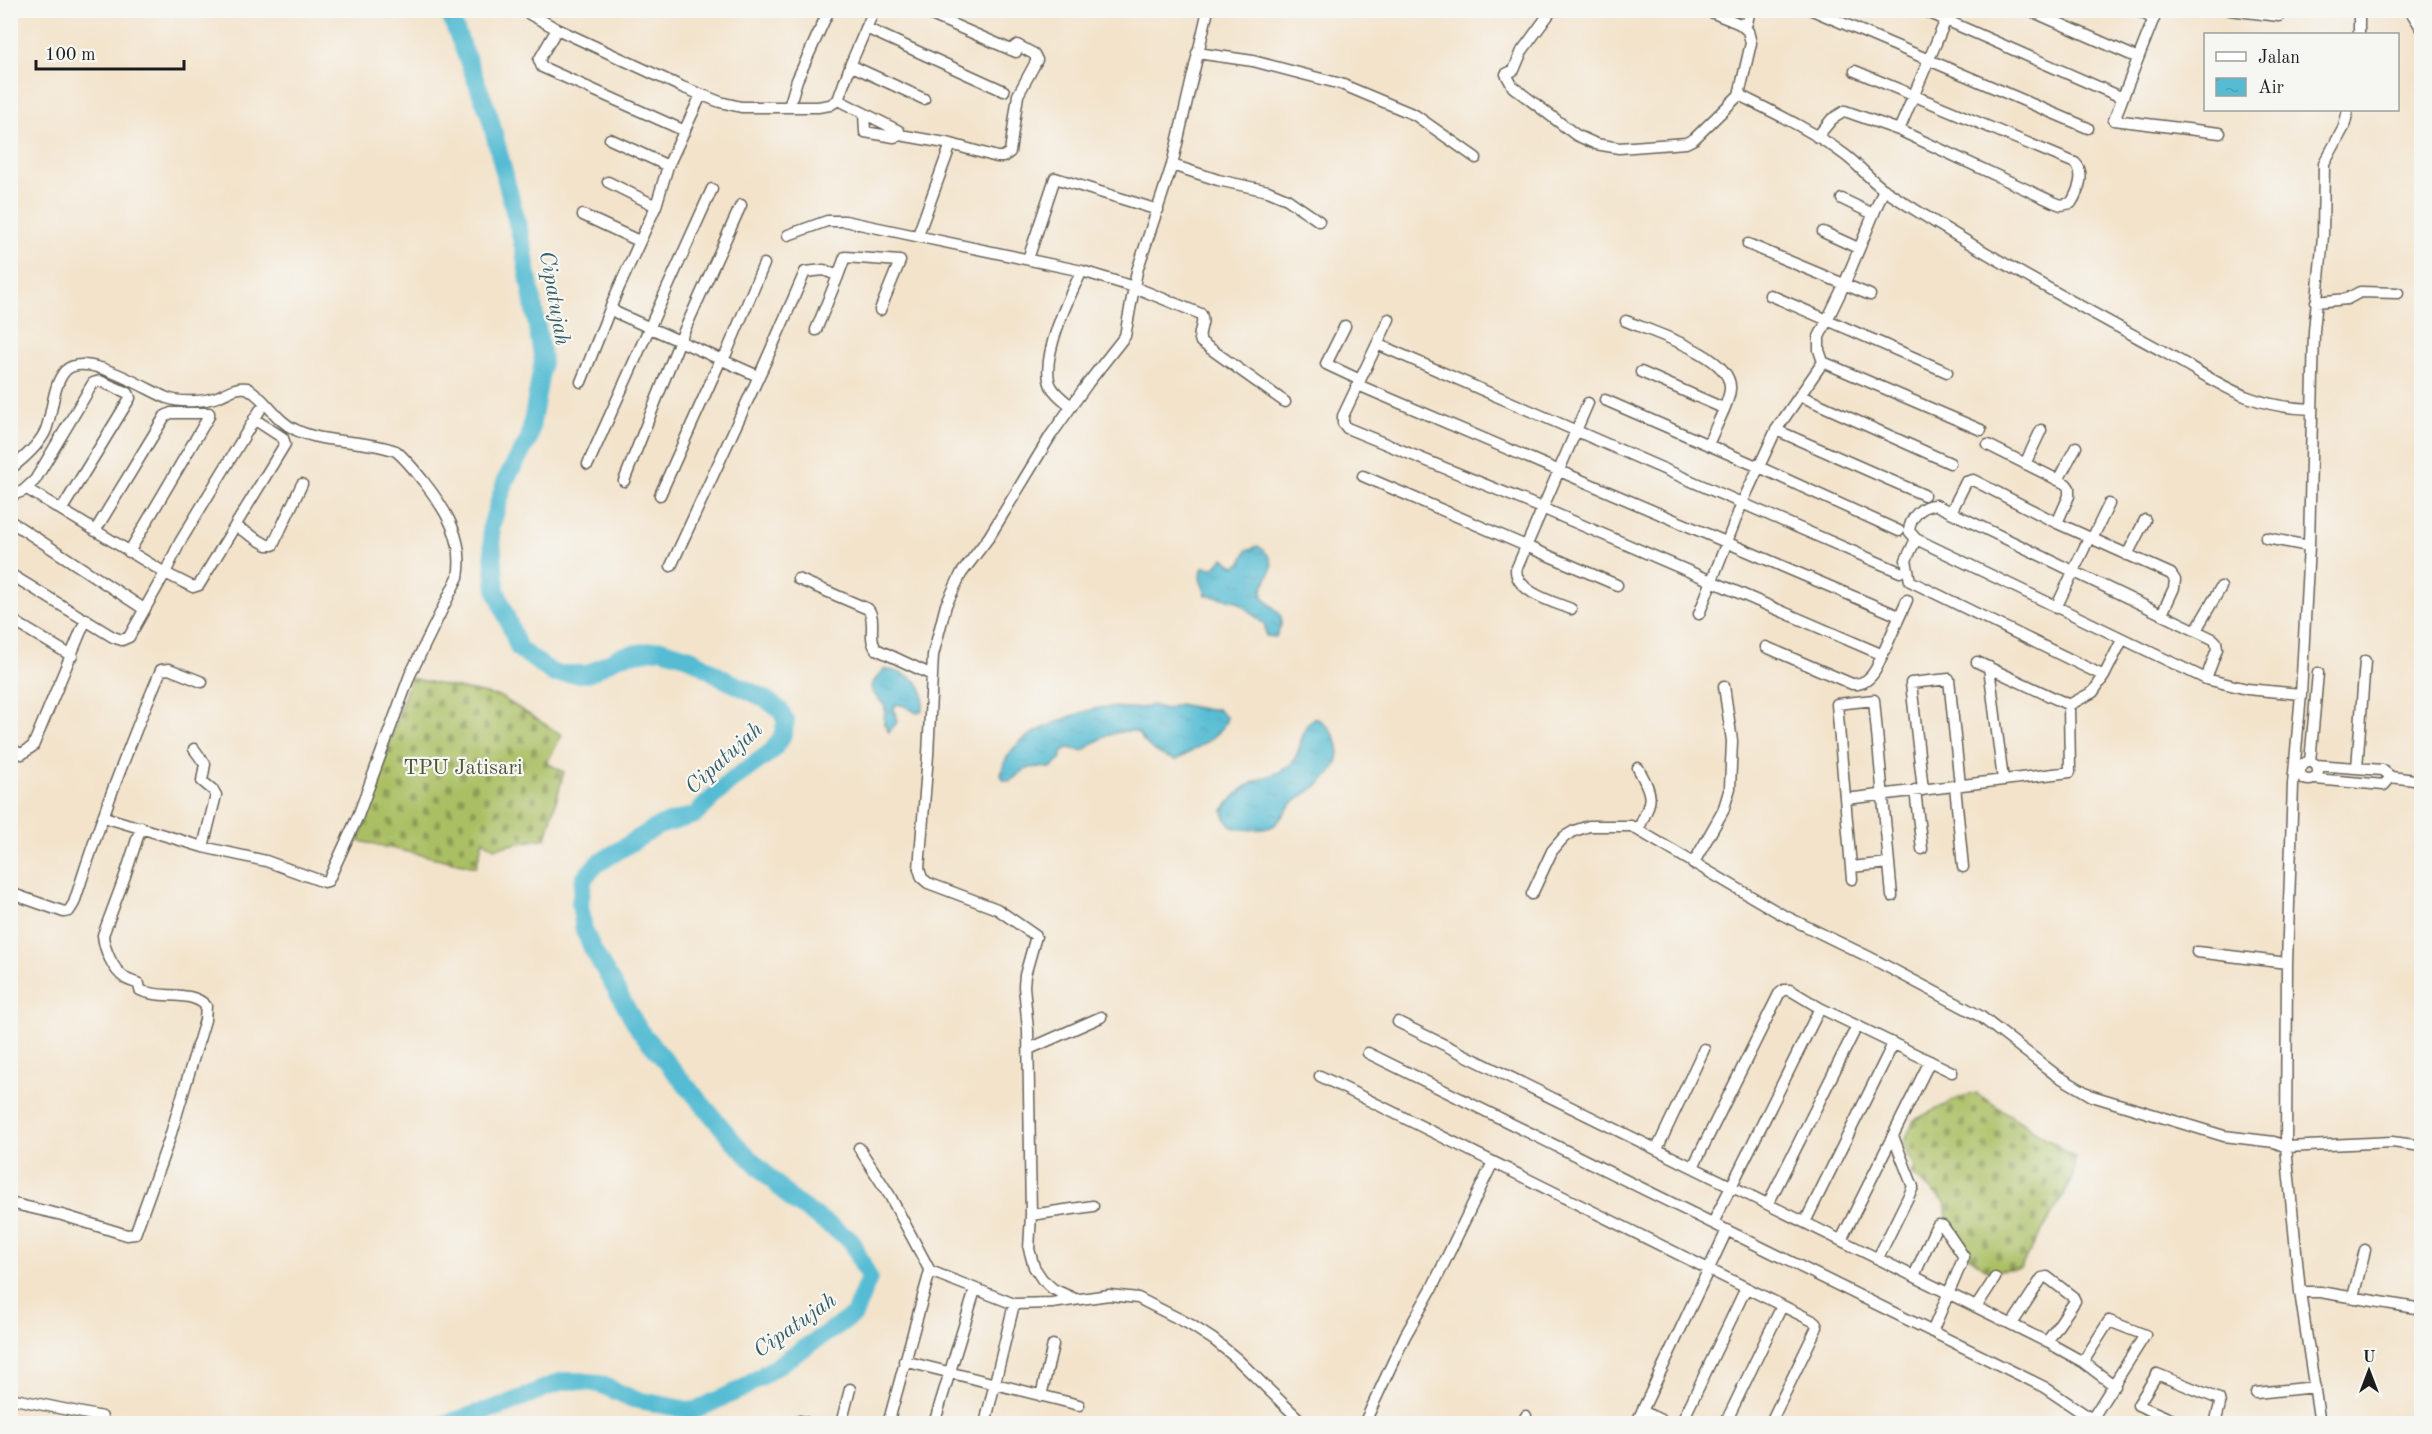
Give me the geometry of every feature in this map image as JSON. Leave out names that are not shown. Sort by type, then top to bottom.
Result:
[{"type":"street","points":[[789,107],[797,80],[829,10]]},
{"type":"street","points":[[526,12],[557,29],[701,95],[731,105],[789,107],[824,106],[838,100],[850,65],[874,10]]},
{"type":"street","points":[[864,113],[865,132],[894,137],[900,135],[951,144],[997,157],[1003,157],[1010,152],[1018,95],[1037,60],[1035,54],[1017,45],[1015,52],[921,10]]},
{"type":"street","points":[[1075,1299],[1053,1289],[1034,1267],[1029,1249],[1031,1215],[1029,1049],[1024,986],[1025,975],[1036,940],[1035,935],[997,909],[928,883],[922,878],[919,869],[932,675],[937,634],[954,587],[989,537],[1071,406],[1123,340],[1131,312],[1134,287],[1172,165],[1208,10]]},
{"type":"street","points":[[1552,10],[1522,51],[1514,70],[1506,74],[1514,87],[1589,142],[1618,148],[1686,143],[1694,139],[1738,95],[1751,40],[1748,31],[1740,24],[1706,10]]},
{"type":"street","points":[[1740,24],[1747,23],[1750,10]]},
{"type":"street","points":[[1812,10],[2088,128]]},
{"type":"street","points":[[1923,10],[1948,15],[2121,97]]},
{"type":"street","points":[[2029,10],[2138,58]]},
{"type":"street","points":[[2136,10],[2156,15],[2121,97],[2114,116],[2115,121],[2220,133]]},
{"type":"street","points":[[2230,10],[2279,16]]},
{"type":"street","points":[[2359,10],[2359,33]]},
{"type":"street","points":[[2410,10],[2421,29]]},
{"type":"street","points":[[1899,130],[1948,15]]},
{"type":"street","points":[[866,28],[1004,91]]},
{"type":"street","points":[[557,29],[539,60],[542,68],[685,130]]},
{"type":"street","points":[[1197,53],[1253,61],[1341,84],[1415,115],[1476,158]]},
{"type":"street","points":[[850,65],[924,99]]},
{"type":"street","points":[[1817,137],[1832,119],[1845,111],[1899,130],[2053,202],[2068,205],[2074,199],[2081,174],[2080,167],[2074,163],[1855,71]]},
{"type":"street","points":[[581,382],[639,241],[656,206],[668,166],[701,95]]},
{"type":"street","points":[[1738,95],[1846,155],[1884,189],[2030,280],[2166,353],[2222,387],[2260,402],[2312,409]]},
{"type":"street","points":[[838,100],[899,130],[900,135]]},
{"type":"street","points":[[2320,1424],[2300,1292],[2286,1147],[2286,963],[2293,784],[2301,694],[2309,546],[2316,302],[2323,236],[2324,164],[2344,127],[2348,111]]},
{"type":"street","points":[[610,139],[668,166]]},
{"type":"street","points":[[918,236],[951,144]]},
{"type":"street","points":[[1172,165],[1218,180],[1268,191],[1287,199],[1319,221]]},
{"type":"street","points":[[1028,259],[1055,178],[1158,210]]},
{"type":"street","points":[[608,182],[656,206]]},
{"type":"street","points":[[588,464],[712,189]]},
{"type":"street","points":[[1884,189],[1844,285],[1819,337],[1819,350],[1823,362],[1981,430]]},
{"type":"street","points":[[1842,199],[1873,214]]},
{"type":"street","points":[[624,481],[680,340],[741,206]]},
{"type":"street","points":[[583,215],[639,241]]},
{"type":"street","points":[[788,235],[819,223],[836,220],[1082,271],[1134,287],[1201,314],[1203,320],[1199,334],[1201,342],[1285,402]]},
{"type":"street","points":[[1823,232],[1858,248]]},
{"type":"street","points":[[1748,244],[1870,296]]},
{"type":"street","points":[[816,330],[845,257],[900,261],[880,310]]},
{"type":"street","points":[[660,495],[720,359],[726,354],[764,264]]},
{"type":"street","points":[[671,566],[805,272],[824,270],[838,276]]},
{"type":"street","points":[[1071,406],[1051,387],[1049,376],[1056,331],[1070,292],[1082,271]]},
{"type":"street","points":[[2316,302],[2352,297],[2360,292],[2398,293]]},
{"type":"street","points":[[1770,296],[1947,372]]},
{"type":"street","points":[[611,308],[617,313],[758,376]]},
{"type":"street","points":[[1389,319],[1343,416],[1343,423],[1347,428],[1542,508],[1883,655]]},
{"type":"street","points":[[1626,321],[1702,354],[1717,363],[1728,375],[1729,394],[1708,445]]},
{"type":"street","points":[[1345,326],[1326,364],[1359,383],[1899,616]]},
{"type":"street","points":[[1377,344],[1900,572]]},
{"type":"street","points":[[1699,614],[1742,503],[1776,430],[1823,362]]},
{"type":"street","points":[[10,469],[31,450],[44,434],[63,374],[70,367],[93,365],[175,400],[204,400],[215,398],[234,388],[247,388],[281,420],[298,431],[396,451],[406,459],[447,513],[458,547],[460,566],[458,577],[410,675],[358,816],[328,881],[324,882],[266,861],[203,847],[104,817]]},
{"type":"street","points":[[1641,372],[1724,408]]},
{"type":"street","points":[[10,496],[27,489],[35,480],[93,383],[100,381],[128,393],[130,398],[62,509]]},
{"type":"street","points":[[1801,396],[1950,463]]},
{"type":"street","points":[[1605,400],[1899,531]]},
{"type":"street","points":[[1571,609],[1523,586],[1516,579],[1516,570],[1588,403]]},
{"type":"street","points":[[96,531],[165,416],[171,413],[209,413],[129,552]]},
{"type":"street","points":[[10,574],[122,640],[129,637],[165,573],[180,542],[257,415],[283,438],[285,444],[197,587],[165,573],[27,489]]},
{"type":"street","points":[[1776,430],[1924,495]]},
{"type":"street","points":[[2025,464],[2041,430]]},
{"type":"street","points":[[1988,445],[2066,484],[2070,491],[2057,523]]},
{"type":"street","points":[[2058,480],[2076,447]]},
{"type":"street","points":[[1363,476],[1617,585]]},
{"type":"street","points":[[1951,512],[1966,482],[1973,480],[2057,523],[2174,577],[2174,588],[2162,614]]},
{"type":"street","points":[[235,526],[267,545],[273,545],[302,484]]},
{"type":"street","points":[[2056,608],[2109,504]]},
{"type":"street","points":[[2205,679],[2217,645],[2213,639],[2196,630],[1936,505],[1924,508],[1910,523],[1909,531],[1916,539],[2205,679],[2247,689],[2301,694]]},
{"type":"street","points":[[2127,555],[2145,520]]},
{"type":"street","points":[[10,521],[144,609]]},
{"type":"street","points":[[2266,538],[2309,546]]},
{"type":"street","points":[[1916,539],[1906,560],[1910,581],[2104,676]]},
{"type":"street","points":[[798,579],[868,609],[872,615],[872,641],[876,649],[932,675]]},
{"type":"street","points":[[2196,630],[2221,587]]},
{"type":"street","points":[[1766,647],[1857,684],[1871,677],[1907,600]]},
{"type":"street","points":[[10,619],[72,656]]},
{"type":"street","points":[[10,749],[22,754],[33,746],[86,620]]},
{"type":"street","points":[[2069,705],[2093,692],[2104,676],[2122,640]]},
{"type":"street","points":[[2357,768],[2365,661]]},
{"type":"street","points":[[1977,662],[2069,705]]},
{"type":"street","points":[[1989,667],[2003,780]]},
{"type":"street","points":[[10,893],[64,912],[69,910],[74,903],[140,718],[161,670],[170,669],[202,682]]},
{"type":"street","points":[[2310,779],[2318,772],[2311,763],[2318,673]]},
{"type":"street","points":[[1922,849],[1911,683],[1949,679],[1963,867]]},
{"type":"street","points":[[1693,864],[1723,811],[1730,788],[1732,741],[1724,686]]},
{"type":"street","points":[[1852,879],[1837,704],[1874,700],[1892,896]]},
{"type":"street","points":[[1846,799],[2070,772],[2069,705]]},
{"type":"street","points":[[194,749],[205,766],[203,783],[216,795],[203,847]]},
{"type":"street","points":[[2295,758],[2311,763],[2357,768],[2386,777]]},
{"type":"street","points":[[2310,779],[2300,770],[2311,763]]},
{"type":"street","points":[[1638,768],[1651,796],[1638,830]]},
{"type":"street","points":[[2293,784],[2310,779],[2386,777],[2421,781]]},
{"type":"street","points":[[1532,894],[1552,851],[1564,837],[1581,827],[1631,826],[1781,914],[1869,957],[1980,1016],[2063,1079],[2092,1096],[2224,1136],[2274,1142],[2286,1147],[2392,1142],[2421,1146]]},
{"type":"street","points":[[10,1203],[52,1212],[127,1235],[135,1234],[142,1221],[176,1118],[205,1020],[206,1006],[202,1001],[190,998],[147,994],[140,990],[139,984],[124,978],[112,962],[104,944],[103,935],[126,876],[141,827]]},
{"type":"street","points":[[1851,867],[1889,863]]},
{"type":"street","points":[[2197,952],[2286,963]]},
{"type":"street","points":[[1694,1167],[1781,991],[1790,990],[1820,1008],[1952,1072]]},
{"type":"street","points":[[1713,1223],[1820,1008]]},
{"type":"street","points":[[1029,1049],[1101,1017]]},
{"type":"street","points":[[1398,1022],[2012,1324],[2083,1362],[2115,1386]]},
{"type":"street","points":[[1768,1204],[1857,1026]]},
{"type":"street","points":[[1805,1222],[1893,1044]]},
{"type":"street","points":[[1657,1149],[1704,1049]]},
{"type":"street","points":[[1368,1053],[2044,1387],[2095,1421],[2145,1338],[2143,1333],[2109,1321],[2083,1362]]},
{"type":"street","points":[[1841,1240],[1930,1061]]},
{"type":"street","points":[[1320,1076],[1815,1322],[1817,1326],[1770,1424]]},
{"type":"street","points":[[1878,1258],[1913,1187],[1893,1136]]},
{"type":"street","points":[[859,1148],[890,1196],[930,1271],[1014,1304],[1036,1304],[1109,1295],[1138,1298],[1191,1325],[1236,1358],[1304,1424]]},
{"type":"street","points":[[1364,1424],[1401,1343],[1432,1288],[1493,1162]]},
{"type":"street","points":[[1031,1215],[1093,1206]]},
{"type":"street","points":[[1914,1276],[1935,1229],[1942,1226],[1964,1257],[1932,1332]]},
{"type":"street","points":[[1636,1424],[1727,1230]]},
{"type":"street","points":[[2353,1297],[2365,1250]]},
{"type":"street","points":[[888,1424],[930,1271]]},
{"type":"street","points":[[2012,1324],[2042,1278],[2047,1277],[2075,1301],[2047,1342]]},
{"type":"street","points":[[1976,1307],[1995,1278]]},
{"type":"street","points":[[1681,1424],[1746,1288]]},
{"type":"street","points":[[934,1424],[975,1290]]},
{"type":"street","points":[[2300,1292],[2353,1297],[2421,1309]]},
{"type":"street","points":[[985,1424],[1014,1304]]},
{"type":"street","points":[[1727,1423],[1782,1306]]},
{"type":"street","points":[[1041,1396],[1053,1345]]},
{"type":"street","points":[[904,1361],[1079,1405]]},
{"type":"street","points":[[2182,1424],[2138,1405],[2157,1374],[2219,1399],[2215,1424]]},
{"type":"street","points":[[2256,1393],[2315,1387]]},
{"type":"street","points":[[841,1424],[850,1389]]},
{"type":"street","points":[[10,1398],[102,1417]]},
{"type":"street","points":[[1642,1411],[1669,1424]]},
{"type":"street","points":[[796,1424],[800,1421],[812,1424]]},
{"type":"green space","name":"TPU Jatisari","points":[[410,678],[501,697],[562,735],[547,763],[564,772],[546,838],[494,848],[483,840],[476,867],[359,841]]},
{"type":"green space","points":[[1976,1093],[2075,1157],[2072,1181],[2020,1268],[1989,1271],[1969,1256],[1948,1226],[1945,1202],[1912,1174],[1915,1167],[1903,1144],[1914,1120],[1959,1098]]},
{"type":"water","points":[[1258,546],[1271,561],[1272,567],[1262,590],[1265,599],[1281,617],[1281,625],[1276,637],[1266,636],[1265,625],[1237,601],[1206,595],[1200,578],[1203,567],[1214,568],[1223,558],[1234,566],[1241,563],[1247,550]]},
{"type":"water","points":[[884,669],[909,676],[915,680],[923,692],[922,711],[917,713],[896,704],[894,709],[897,722],[889,732],[884,724],[885,706],[872,692],[871,685]]},
{"type":"water","points":[[1179,704],[1217,709],[1227,718],[1219,732],[1177,760],[1154,750],[1137,732],[1123,731],[1101,739],[1083,751],[1068,748],[1062,752],[1059,762],[1050,768],[1028,768],[1010,781],[1004,780],[1001,775],[1004,763],[1018,744],[1028,736],[1061,720],[1099,708],[1137,708],[1152,705],[1166,709]]},
{"type":"water","points":[[1315,718],[1328,727],[1336,740],[1339,750],[1334,769],[1320,784],[1291,805],[1273,826],[1252,830],[1232,827],[1224,816],[1223,810],[1245,787],[1292,763],[1306,727]]},
{"type":"waterway","name":"Cipatujah","points":[[444,1424],[507,1404],[562,1381],[600,1384],[633,1399],[693,1411],[742,1389],[854,1315],[869,1278],[851,1240],[793,1201],[736,1144],[640,1031],[593,950],[584,930],[580,904],[584,878],[597,864],[658,826],[695,815],[728,783],[772,751],[782,737],[786,721],[780,710],[764,698],[722,678],[691,658],[661,649],[620,656],[588,674],[554,674],[519,649],[496,590],[491,527],[506,479],[529,439],[543,361],[523,246],[489,114],[448,10]]}]
